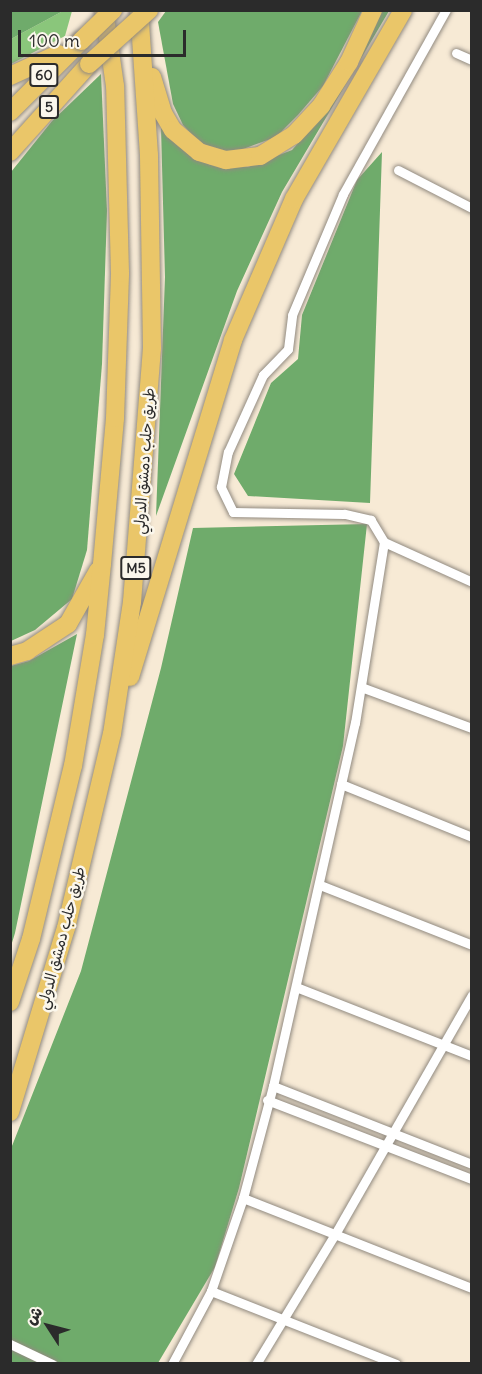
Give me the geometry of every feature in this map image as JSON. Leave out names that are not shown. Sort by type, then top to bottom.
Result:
[{"type":"highway","name":"طريق حلب دمشق الدولي","points":[[10,1002],[31,939],[73,766],[95,635],[102,564],[115,418],[120,273],[115,86],[104,10]]},
{"type":"highway","points":[[10,76],[81,41],[113,10]]},
{"type":"highway","name":"طريق حلب دمشق الدولي","points":[[10,1112],[66,928],[112,734],[132,602],[152,348],[150,155],[139,10]]},
{"type":"highway","name":"5","points":[[10,152],[89,64],[148,10]]},
{"type":"highway","points":[[143,43],[163,113],[173,130],[210,158],[243,160],[277,148],[309,121],[334,88],[373,10]]},
{"type":"highway","points":[[112,734],[233,340],[294,199],[403,10]]},
{"type":"highway","name":"60","points":[[10,112],[23,95],[81,41]]},
{"type":"highway","points":[[10,656],[27,651],[68,624],[102,564]]},
{"type":"street","points":[[446,10],[344,194],[292,315],[288,349],[262,375],[228,452],[221,487],[233,512],[344,514],[371,520],[384,542],[471,582]]},
{"type":"street","points":[[456,53],[471,60]]},
{"type":"street","points":[[399,170],[471,207]]},
{"type":"street","points":[[172,1364],[211,1291],[243,1198],[267,1100],[273,1086],[320,885],[361,687],[384,542]]},
{"type":"street","points":[[361,687],[471,728]]},
{"type":"street","points":[[341,784],[471,837]]},
{"type":"street","points":[[320,885],[471,945]]},
{"type":"street","points":[[296,987],[471,1056]]},
{"type":"street","points":[[256,1364],[335,1234],[471,995]]},
{"type":"street","points":[[273,1086],[471,1164]]},
{"type":"street","points":[[267,1100],[386,1144],[471,1179]]},
{"type":"street","points":[[243,1198],[471,1288]]},
{"type":"street","points":[[211,1291],[396,1364]]},
{"type":"street","points":[[10,1344],[52,1364]]},
{"type":"green space","points":[[11,10],[63,10],[63,11],[11,39]]},
{"type":"green space","points":[[63,11],[72,11],[65,36],[11,64],[11,39]]},
{"type":"green space","points":[[166,11],[362,11],[323,86],[298,115],[276,137],[235,152],[216,150],[199,142],[183,125],[173,104],[158,22]]},
{"type":"green space","points":[[382,11],[389,11],[282,192],[237,291],[156,516],[165,277],[161,128],[184,150],[210,165],[248,167],[292,150],[325,113],[357,63]]},
{"type":"green space","points":[[101,74],[107,211],[102,364],[87,550],[72,599],[35,630],[11,641],[11,172],[52,121]]},
{"type":"green space","points":[[382,152],[370,503],[248,496],[234,474],[271,383],[298,359],[302,315],[357,180]]},
{"type":"green space","points":[[367,524],[343,746],[239,1188],[215,1267],[158,1363],[11,1363],[10,1151],[81,971],[161,668],[193,528]]},
{"type":"green space","points":[[77,634],[11,946],[11,666],[29,661]]}]
